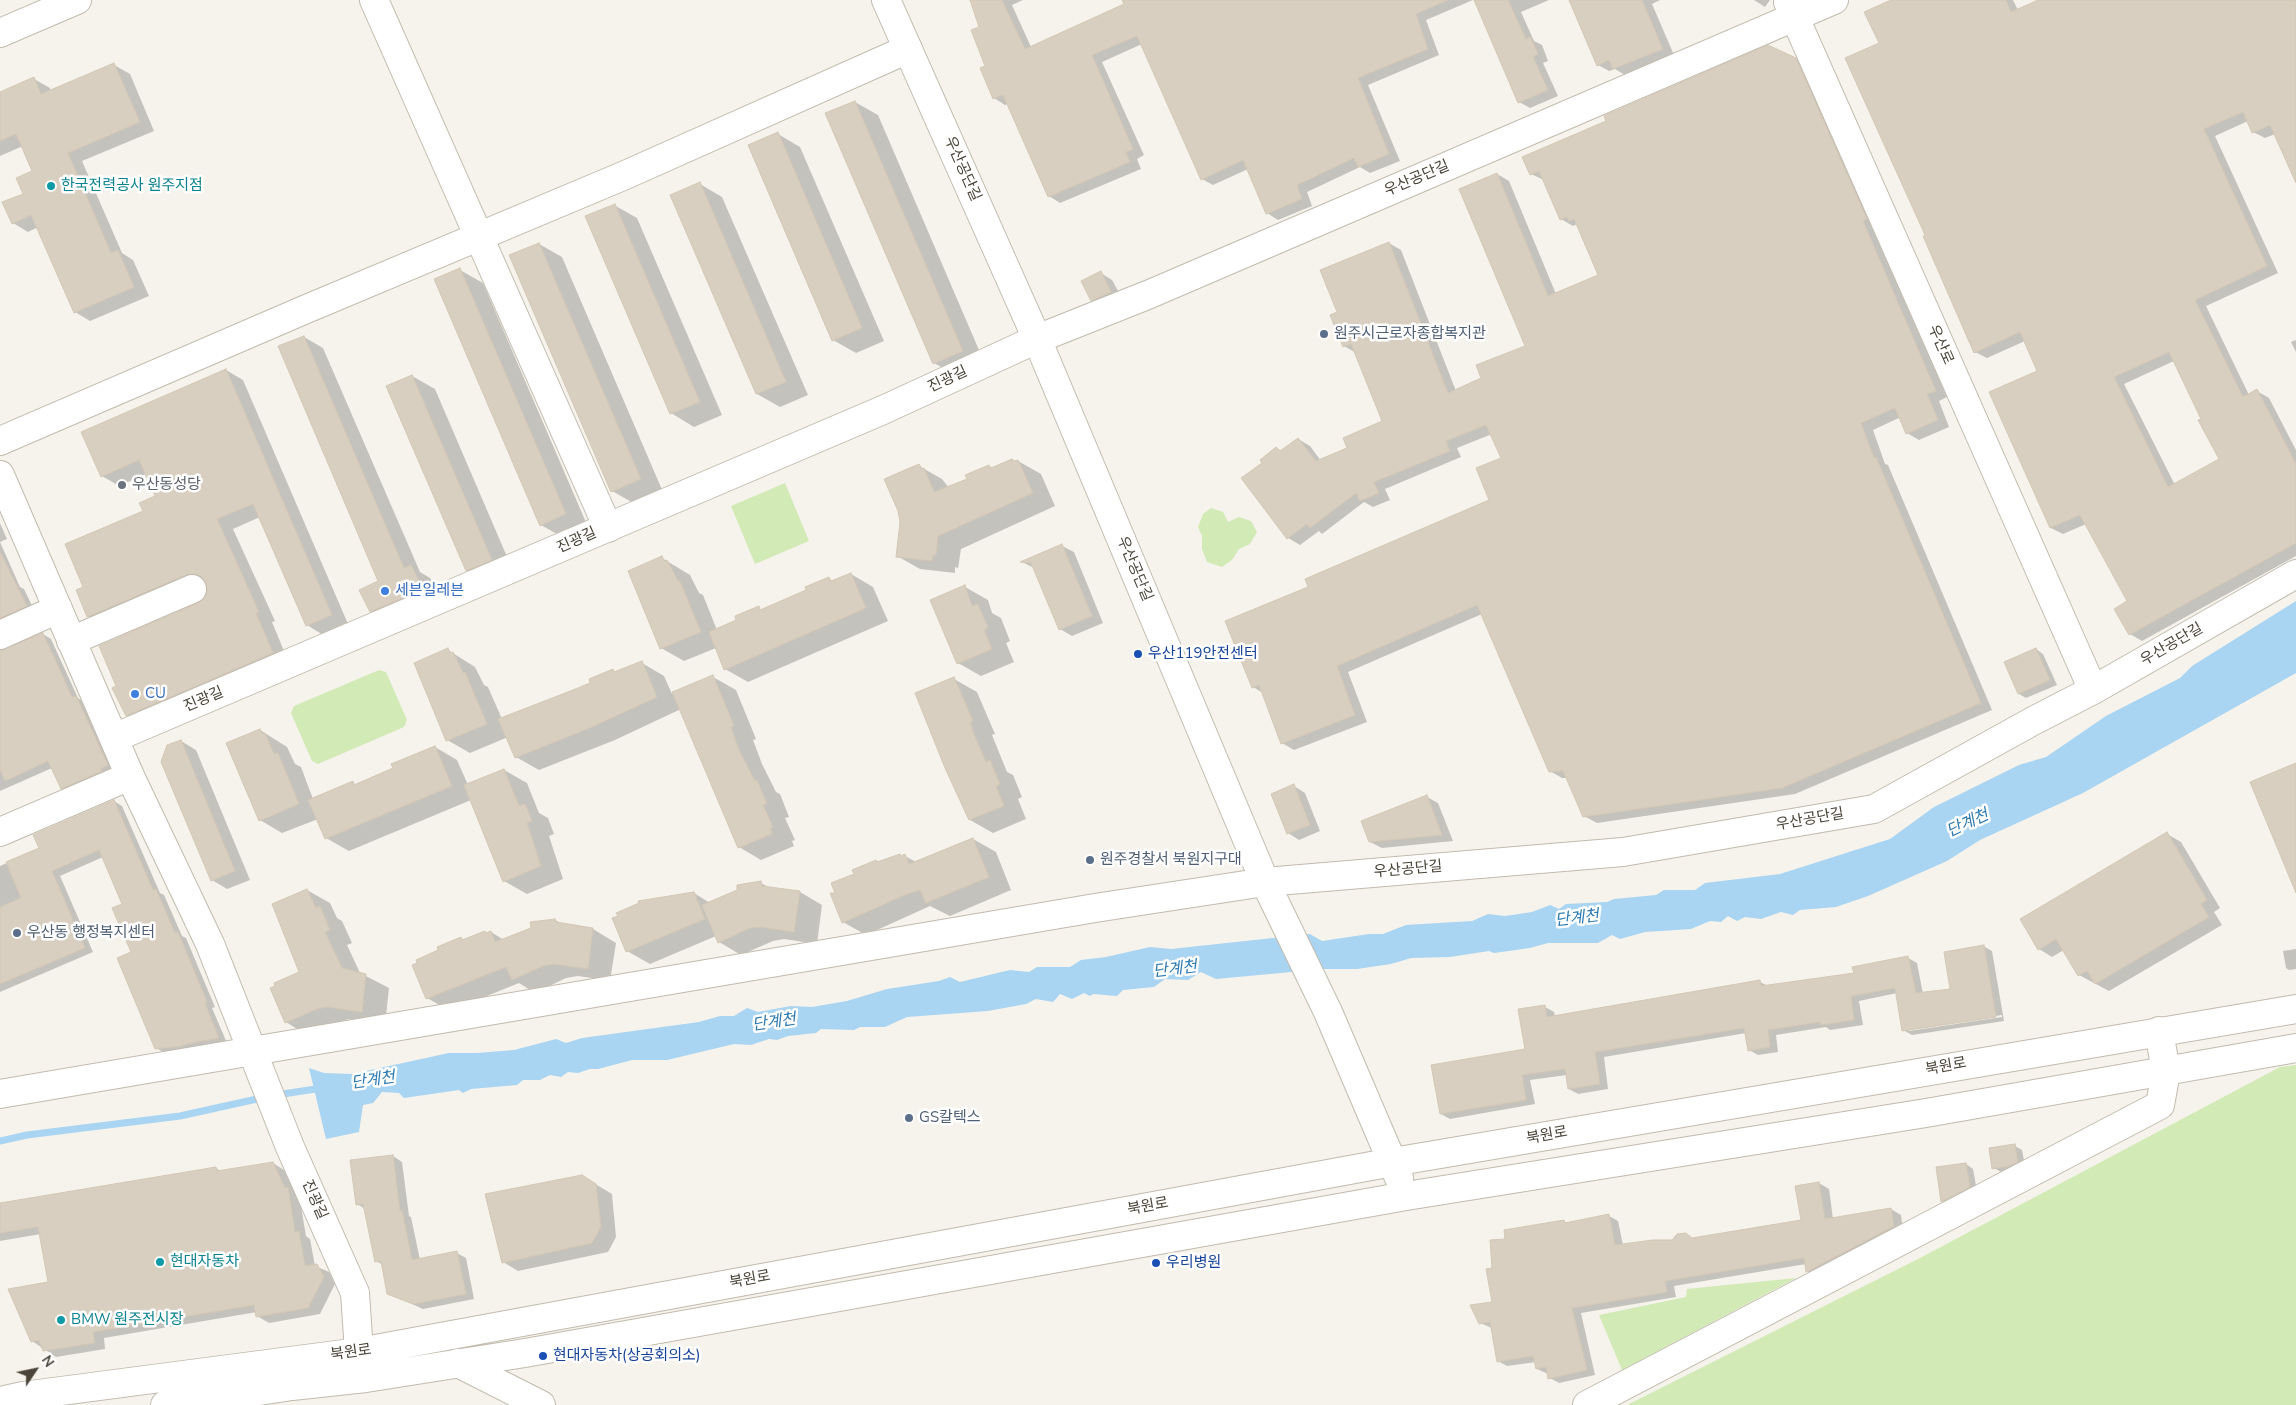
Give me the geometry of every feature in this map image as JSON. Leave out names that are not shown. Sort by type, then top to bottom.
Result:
[{"type":"street","points":[[0,33],[77,0]]},
{"type":"street","points":[[374,0],[608,528]]},
{"type":"street","name":"우산공단길","points":[[886,0],[1037,339],[1266,882],[1328,1012],[1392,1162]]},
{"type":"street","name":"우산공단길","points":[[1037,339],[1159,290],[1791,8],[1834,0]]},
{"type":"street","name":"우산로","points":[[1791,8],[2093,690]]},
{"type":"street","points":[[0,441],[623,176],[908,48]]},
{"type":"street","name":"진광길","points":[[114,738],[883,410],[1037,339]]},
{"type":"street","name":"진광길","points":[[0,475],[130,776],[210,944],[290,1147],[355,1293],[359,1352],[366,1378]]},
{"type":"street","name":"우산공단길","points":[[1266,882],[1623,852],[1874,809],[2032,721],[2093,690],[2296,574]]},
{"type":"street","points":[[71,640],[192,589]]},
{"type":"street","points":[[0,635],[58,609]]},
{"type":"street","points":[[0,832],[130,776]]},
{"type":"street","points":[[0,1094],[253,1055],[1095,908],[1266,882]]},
{"type":"street","name":"북원로","points":[[0,1401],[23,1396],[359,1352],[1392,1162],[2296,1009]]},
{"type":"street","points":[[1587,1405],[2160,1105],[2166,1072],[2159,1031]]},
{"type":"street","name":"북원로","points":[[165,1405],[292,1386],[366,1378],[545,1349],[1406,1196],[1926,1113],[2296,1048]]},
{"type":"street","points":[[1392,1162],[1406,1196]]},
{"type":"street","points":[[458,1363],[541,1405]]},
{"type":"green space","points":[[785,483],[809,541],[755,564],[731,506]]},
{"type":"green space","points":[[1211,508],[1223,512],[1228,522],[1239,517],[1251,521],[1257,532],[1250,544],[1239,549],[1232,560],[1222,567],[1207,562],[1202,549],[1202,536],[1198,527],[1203,514]]},
{"type":"green space","points":[[379,670],[386,672],[407,720],[404,727],[318,764],[312,761],[291,713],[294,706]]},
{"type":"green space","points":[[2296,1065],[2296,1405],[1627,1405],[1920,1258],[2280,1067]]},
{"type":"green space","points":[[1796,1278],[1622,1370],[1599,1315],[1686,1297],[1687,1289]]},
{"type":"water","points":[[2296,601],[2296,673],[2083,793],[1980,840],[1947,861],[1868,896],[1836,907],[1800,910],[1793,915],[1781,912],[1761,919],[1745,917],[1737,921],[1728,916],[1721,922],[1710,921],[1691,929],[1645,932],[1620,939],[1612,935],[1598,943],[1548,943],[1530,948],[1494,953],[1489,951],[1450,957],[1411,958],[1391,964],[1357,969],[1324,969],[1216,979],[1201,972],[1188,980],[1165,979],[1154,987],[1123,990],[1117,996],[1093,994],[1090,996],[1084,993],[1072,999],[1060,994],[1053,1002],[1036,999],[1026,1004],[988,1011],[907,1017],[885,1027],[860,1027],[854,1030],[821,1029],[816,1033],[788,1036],[777,1040],[769,1039],[751,1045],[734,1044],[667,1060],[632,1060],[578,1073],[568,1072],[561,1077],[550,1075],[540,1080],[523,1080],[517,1085],[471,1089],[463,1093],[459,1090],[404,1098],[399,1093],[382,1092],[373,1103],[363,1105],[359,1132],[326,1139],[309,1068],[324,1073],[352,1074],[449,1053],[514,1050],[556,1039],[566,1043],[582,1038],[699,1022],[720,1016],[734,1016],[747,1008],[758,1012],[791,1006],[812,1007],[847,1001],[887,989],[939,981],[950,977],[960,982],[1010,970],[1029,972],[1037,967],[1070,967],[1081,960],[1106,957],[1150,947],[1171,949],[1310,934],[1322,941],[1369,934],[1383,934],[1406,925],[1472,921],[1488,914],[1505,916],[1532,912],[1550,905],[1559,909],[1566,904],[1607,902],[1614,899],[1656,895],[1664,890],[1695,890],[1705,883],[1780,874],[1890,839],[1934,807],[2019,765],[2046,757],[2106,716],[2180,678],[2192,666]]},
{"type":"building","points":[[970,0],[1002,0],[1025,49],[1124,4],[1122,0],[1448,0],[1416,14],[1428,49],[1358,78],[1389,154],[1358,167],[1354,158],[1297,185],[1302,199],[1266,214],[1243,160],[1201,180],[1137,36],[1092,55],[1133,149],[1126,152],[1130,162],[1048,197],[1003,95],[993,99],[980,68],[985,66],[971,30],[979,27]]},
{"type":"building","points":[[1474,0],[1508,0],[1526,39],[1530,37],[1538,54],[1533,57],[1548,90],[1518,103]]},
{"type":"building","points":[[1569,0],[1642,0],[1663,49],[1613,69],[1609,60],[1597,66]]},
{"type":"building","points":[[1891,0],[2006,0],[2011,12],[2038,0],[2296,0],[2296,183],[2270,125],[2252,133],[2243,112],[2204,129],[2267,266],[2195,300],[2243,397],[2257,389],[2296,464],[2296,543],[2129,635],[2114,609],[2127,601],[2080,515],[2050,528],[1989,392],[2037,371],[2020,332],[1974,353],[1923,236],[1925,235],[1845,58],[1879,43],[1864,12]],"holes":[[[2169,352],[2201,419],[2198,420],[2219,459],[2168,487],[2114,377]]]},
{"type":"building","points":[[1768,45],[1796,58],[1867,219],[1863,221],[1936,391],[1927,394],[1938,420],[1906,434],[1895,408],[1861,423],[1874,458],[1876,457],[1981,703],[1782,788],[1583,817],[1563,771],[1549,772],[1477,605],[1337,666],[1355,715],[1281,744],[1259,685],[1252,688],[1225,621],[1308,587],[1305,579],[1489,500],[1476,468],[1501,458],[1486,425],[1446,441],[1450,451],[1374,482],[1379,493],[1360,501],[1356,493],[1310,528],[1307,524],[1287,539],[1241,478],[1262,463],[1260,460],[1276,447],[1280,451],[1298,438],[1316,461],[1347,448],[1343,438],[1382,421],[1351,344],[1343,347],[1330,315],[1337,312],[1320,270],[1389,242],[1448,393],[1481,378],[1476,365],[1525,346],[1459,189],[1497,173],[1548,296],[1598,275],[1574,219],[1569,221],[1567,217],[1560,220],[1539,171],[1530,175],[1522,157],[1606,121],[1604,116]]},
{"type":"building","name":"한국전력공사 원주지점","points":[[114,63],[140,122],[68,153],[111,253],[118,250],[134,287],[74,313],[31,215],[12,224],[2,202],[23,194],[16,178],[32,171],[16,134],[0,141],[0,92],[34,77],[41,94]]},
{"type":"building","points":[[855,101],[963,351],[933,364],[825,113]]},
{"type":"building","points":[[778,132],[862,328],[832,341],[748,145]]},
{"type":"building","points":[[700,182],[786,382],[756,394],[670,195]]},
{"type":"building","points":[[615,204],[700,402],[670,414],[585,216]]},
{"type":"building","points":[[539,243],[641,479],[611,492],[509,255]]},
{"type":"building","points":[[460,268],[566,514],[540,526],[434,279]]},
{"type":"building","points":[[1101,271],[1111,292],[1091,301],[1081,281]]},
{"type":"building","points":[[304,336],[404,568],[411,565],[423,589],[370,612],[359,590],[378,581],[278,346]]},
{"type":"building","points":[[226,369],[332,615],[306,626],[253,504],[217,519],[259,612],[256,613],[273,653],[126,716],[112,688],[116,686],[99,646],[198,603],[205,598],[207,591],[206,583],[201,576],[194,574],[186,575],[87,617],[76,590],[83,587],[65,544],[143,511],[139,503],[155,496],[139,460],[101,477],[81,432]]},
{"type":"building","points":[[412,375],[492,560],[466,571],[386,386]]},
{"type":"building","points":[[1012,459],[1014,461],[1018,460],[1033,493],[938,536],[936,555],[933,555],[932,561],[896,557],[900,522],[898,511],[884,479],[919,464],[922,469],[924,468],[934,492],[967,479],[965,475],[989,465],[991,468]]},
{"type":"building","points":[[1062,544],[1092,616],[1059,630],[1031,563],[1020,562]]},
{"type":"building","points":[[0,552],[27,606],[0,618]]},
{"type":"building","points":[[662,556],[664,561],[667,560],[678,581],[680,581],[701,632],[660,649],[628,571]]},
{"type":"building","points":[[851,573],[866,608],[724,670],[709,632],[736,620],[735,616],[759,606],[760,610],[806,590],[805,587],[829,577],[831,581]]},
{"type":"building","points":[[965,585],[972,606],[978,604],[988,628],[984,630],[992,649],[957,664],[930,600]]},
{"type":"building","points":[[43,633],[72,697],[76,696],[108,765],[100,769],[102,771],[61,789],[48,761],[5,781],[0,769],[0,650]]},
{"type":"building","points":[[448,648],[450,653],[453,652],[463,673],[465,672],[487,724],[446,741],[414,663]]},
{"type":"building","points":[[2036,648],[2050,680],[2018,694],[2004,662]]},
{"type":"building","points":[[642,661],[657,697],[592,727],[515,758],[498,719],[590,683],[589,679],[613,669],[614,672]]},
{"type":"building","points":[[713,675],[734,726],[731,727],[739,750],[755,781],[757,780],[767,804],[763,805],[773,827],[770,828],[772,834],[738,848],[672,692]]},
{"type":"building","points":[[954,677],[973,721],[970,722],[976,739],[986,762],[990,760],[1000,784],[996,786],[1004,806],[969,820],[945,768],[915,693]]},
{"type":"building","points":[[260,729],[262,734],[265,733],[274,754],[278,753],[299,804],[259,821],[226,743]]},
{"type":"building","points":[[181,740],[235,871],[211,881],[161,762],[167,745]]},
{"type":"building","points":[[435,746],[452,786],[325,839],[308,800],[353,781],[354,785],[393,768],[391,764]]},
{"type":"building","points":[[2296,763],[2296,893],[2250,782]]},
{"type":"building","points":[[504,769],[519,806],[525,804],[532,821],[527,823],[541,866],[503,882],[464,785]]},
{"type":"building","points":[[1294,784],[1310,825],[1287,834],[1271,794]]},
{"type":"building","points":[[1427,795],[1442,835],[1369,842],[1361,821]]},
{"type":"building","points":[[114,800],[153,890],[156,889],[175,933],[178,932],[207,1002],[205,1003],[219,1038],[183,1046],[155,1049],[117,958],[131,952],[112,908],[122,904],[99,850],[52,871],[85,948],[0,984],[0,907],[21,898],[6,862],[39,848],[33,835]]},
{"type":"building","points":[[2167,832],[2207,900],[2201,904],[2209,917],[2095,984],[2087,971],[2078,976],[2056,939],[2038,950],[2020,919]]},
{"type":"building","points":[[973,838],[989,877],[926,903],[920,890],[907,894],[842,923],[830,893],[835,893],[831,883],[854,874],[852,870],[876,860],[877,862],[905,854],[909,864]]},
{"type":"building","points":[[761,881],[762,886],[800,891],[794,932],[761,927],[750,928],[718,943],[702,905],[737,890],[737,885]]},
{"type":"building","points":[[307,889],[316,908],[320,906],[330,930],[325,932],[342,968],[366,974],[362,1012],[327,1007],[317,1009],[285,1023],[270,988],[275,986],[274,983],[299,972],[272,904]]},
{"type":"building","points":[[694,892],[705,919],[626,952],[612,918],[618,916],[616,913],[639,903],[638,901]]},
{"type":"building","points":[[555,919],[556,922],[593,928],[588,969],[554,964],[543,966],[512,980],[506,967],[426,999],[412,965],[417,963],[416,960],[438,950],[437,947],[461,937],[462,940],[485,931],[486,933],[491,931],[495,942],[531,928],[530,922]]},
{"type":"building","points":[[1984,945],[1996,1017],[1902,1031],[1895,988],[1851,996],[1854,1020],[1821,1025],[1820,1022],[1768,1030],[1770,1047],[1748,1051],[1744,1028],[1595,1052],[1600,1084],[1568,1089],[1565,1069],[1522,1075],[1526,1100],[1440,1114],[1431,1065],[1525,1049],[1518,1009],[1545,1005],[1547,1017],[1760,980],[1761,986],[1854,973],[1852,967],[1908,956],[1916,993],[1950,989],[1944,952]]},
{"type":"building","points":[[2015,1144],[2018,1162],[2009,1166],[1992,1169],[1989,1148]]},
{"type":"building","points":[[393,1155],[400,1211],[402,1210],[412,1260],[457,1251],[466,1294],[413,1304],[387,1294],[381,1261],[375,1262],[363,1204],[356,1205],[350,1160]]},
{"type":"building","points":[[273,1162],[285,1188],[288,1187],[295,1232],[299,1231],[305,1266],[317,1264],[324,1277],[308,1308],[256,1317],[254,1305],[93,1332],[95,1343],[43,1351],[39,1340],[31,1342],[8,1289],[48,1282],[38,1227],[0,1233],[0,1203],[216,1167],[217,1171]]},
{"type":"building","points":[[1966,1163],[1970,1187],[1941,1202],[1936,1167]]},
{"type":"building","points":[[582,1175],[596,1184],[601,1227],[592,1243],[502,1263],[485,1194]]},
{"type":"building","points":[[1819,1182],[1825,1219],[1891,1208],[1894,1226],[1806,1272],[1804,1258],[1665,1281],[1667,1292],[1572,1308],[1587,1370],[1548,1379],[1546,1367],[1536,1369],[1533,1356],[1497,1362],[1490,1322],[1479,1324],[1470,1305],[1492,1302],[1486,1269],[1492,1268],[1490,1240],[1505,1239],[1504,1230],[1564,1220],[1565,1223],[1609,1214],[1615,1245],[1653,1240],[1672,1240],[1677,1234],[1686,1233],[1692,1238],[1801,1220],[1795,1186]]},
{"type":"waterway","name":"단계천","points":[[276,1095],[322,1088]]},
{"type":"waterway","name":"단계천","points":[[0,1141],[27,1135],[180,1116],[266,1097]]},
{"type":"place","name":"한국전력공사 원주지점","points":[[51,186]]},
{"type":"place","name":"원주시근로자종합복지관","points":[[1324,334]]},
{"type":"place","name":"우산동성당","points":[[122,485]]},
{"type":"place","name":"세븐일레븐","points":[[385,591]]},
{"type":"place","name":"우산119안전센터","points":[[1138,654]]},
{"type":"place","name":"CU","points":[[135,694]]},
{"type":"place","name":"원주경찰서 북원지구대","points":[[1090,860]]},
{"type":"place","name":"우산동 행정복지센터","points":[[17,933]]},
{"type":"place","name":"GS칼텍스","points":[[909,1118]]},
{"type":"place","name":"현대자동차","points":[[160,1262]]},
{"type":"place","name":"우리병원","points":[[1156,1263]]},
{"type":"place","name":"BMW 원주전시장","points":[[61,1320]]},
{"type":"place","name":"현대자동차(상공회의소)","points":[[543,1356]]}]
